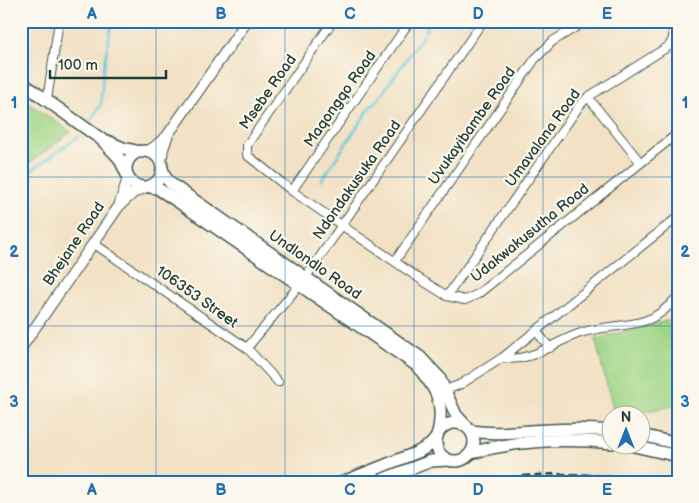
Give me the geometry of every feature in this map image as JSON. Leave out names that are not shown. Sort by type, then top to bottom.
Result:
[{"type":"main road","points":[[21,82],[101,138],[123,148],[157,156],[162,166],[158,182],[148,187],[136,185],[128,176],[124,166],[114,152],[101,138]]},
{"type":"main road","points":[[128,176],[127,164],[129,160],[136,153],[143,152]]},
{"type":"main road","name":"Undlondlo Road","points":[[162,166],[165,177],[171,184],[416,365],[441,392],[456,415],[469,429]]},
{"type":"main road","name":"Undlondlo Road","points":[[148,187],[157,188],[302,281]]},
{"type":"main road","name":"Undlondlo Road","points":[[438,435],[441,392]]},
{"type":"main road","points":[[343,482],[418,452],[430,445],[444,427],[452,424],[460,424],[469,429],[492,434],[550,430],[602,431]]},
{"type":"main road","points":[[469,429],[474,444],[471,453]]},
{"type":"main road","points":[[438,435],[438,450],[448,460]]},
{"type":"main road","points":[[652,438],[678,444]]},
{"type":"main road","points":[[376,482],[431,461],[463,460],[471,453],[508,444],[533,441],[602,441]]},
{"type":"main road","points":[[652,450],[678,456]]},
{"type":"street","points":[[47,100],[59,21]]},
{"type":"street","points":[[143,152],[153,148],[167,136],[247,21]]},
{"type":"street","name":"Msebe Road","points":[[333,21],[246,148],[248,158],[292,192],[342,226]]},
{"type":"street","name":"Maqongqo Road","points":[[292,192],[410,21]]},
{"type":"street","name":"Ndondakusuka Road","points":[[247,348],[302,281],[342,226],[483,21]]},
{"type":"street","name":"Uvukayibambe Road","points":[[395,261],[535,59],[554,41],[586,21]]},
{"type":"street","name":"Umavalana Road","points":[[447,296],[580,105],[588,96],[669,46],[673,40],[674,33],[673,28],[666,21]]},
{"type":"street","points":[[588,96],[640,162]]},
{"type":"street","name":"Udakwakusutha Road","points":[[447,296],[465,300],[478,294],[678,133]]},
{"type":"street","points":[[162,166],[163,149],[167,136]]},
{"type":"street","name":"Bhejane Road","points":[[118,206],[128,176]]},
{"type":"street","name":"Bhejane Road","points":[[21,348],[118,206],[133,193],[148,187]]},
{"type":"street","points":[[441,392],[461,384],[502,358],[678,217]]},
{"type":"street","points":[[342,226],[447,296]]},
{"type":"street","name":"106353 Street","points":[[93,243],[247,348],[278,382]]},
{"type":"street","points":[[502,358],[517,360],[550,348],[586,331],[645,321],[666,308],[678,296]]},
{"type":"street","points":[[536,331],[550,348]]},
{"type":"green space","points":[[21,98],[71,132],[21,169]]},
{"type":"green space","points":[[678,318],[678,405],[652,410],[652,406],[612,406],[595,339]]},
{"type":"waterway","points":[[91,120],[101,104],[103,72],[112,21]]},
{"type":"waterway","points":[[425,32],[432,21]]},
{"type":"waterway","points":[[321,181],[371,106],[377,101],[423,36]]},
{"type":"waterway","points":[[21,178],[79,136]]},
{"type":"railway","points":[[487,482],[525,476],[564,474],[604,476],[642,482]]}]
